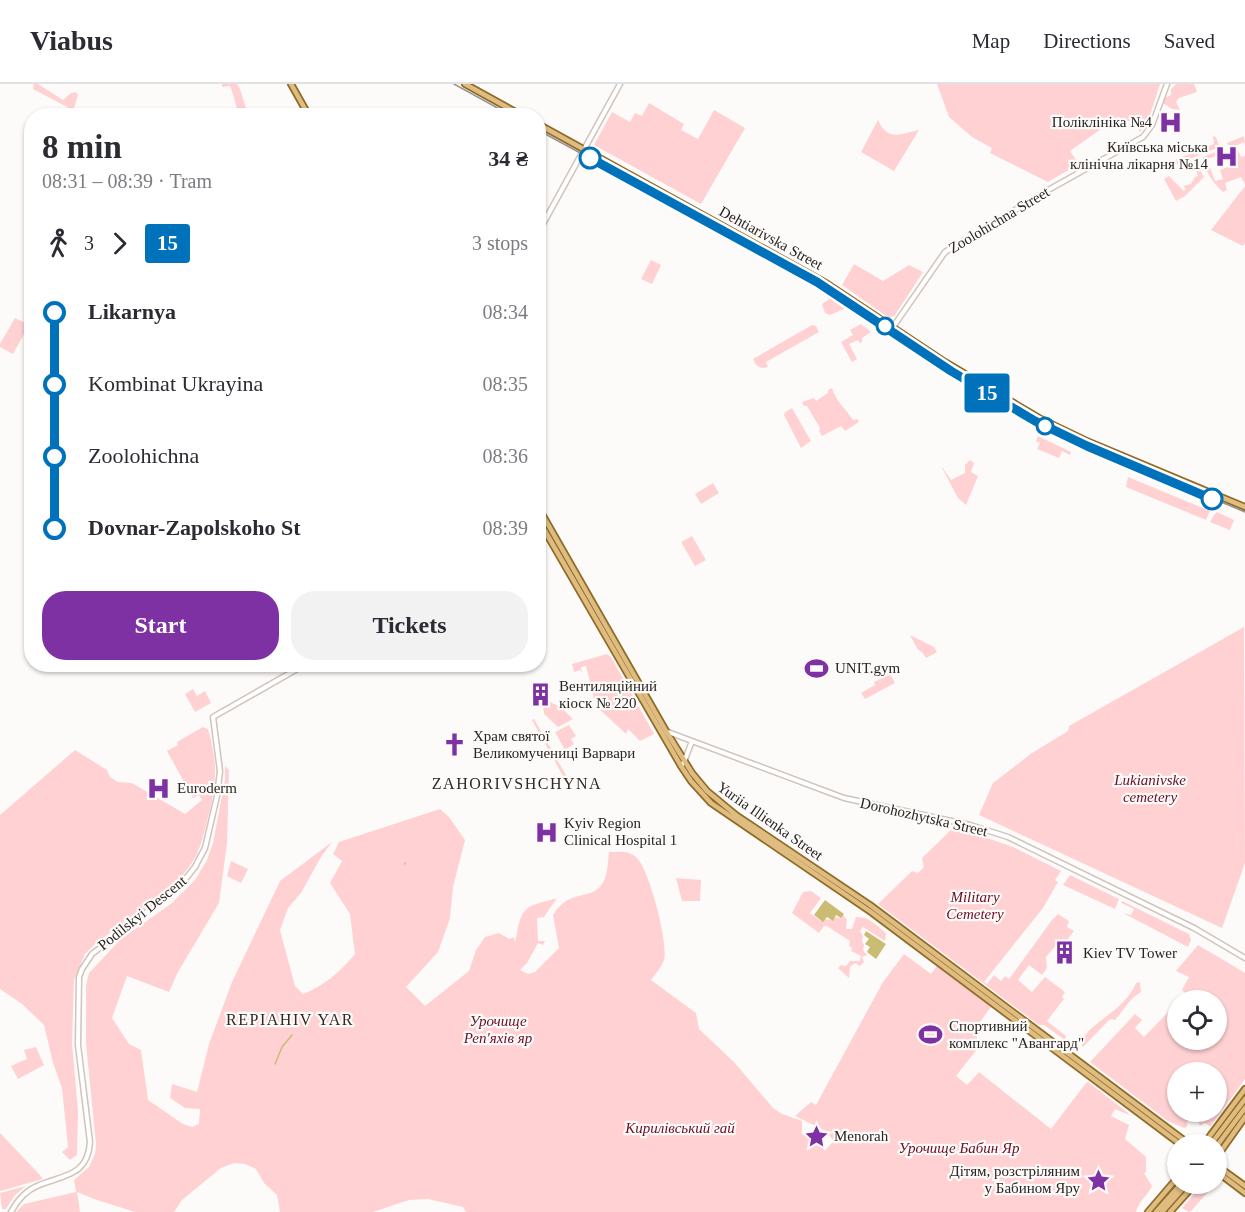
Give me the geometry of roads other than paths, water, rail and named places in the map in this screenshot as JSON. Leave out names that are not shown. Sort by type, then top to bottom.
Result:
[{"type":"main road","points":[[291,84],[304,108]]},
{"type":"main road","points":[[465,84],[508,108]]},
{"type":"main road","name":"Dehtiarivska Street","points":[[546,128],[837,289],[975,381],[1039,418],[1089,442],[1245,507]]},
{"type":"main road","name":"Yuriia Illienka Street","points":[[546,521],[683,764]]},
{"type":"main road","name":"Yuriia Illienka Street","points":[[546,533],[660,730],[699,790],[721,810],[871,912],[1175,1134]]},
{"type":"main road","name":"Yuriia Illienka Street","points":[[997,1003],[1167,1134]]},
{"type":"main road","points":[[1211,1134],[1245,1089]]},
{"type":"main road","points":[[1219,1134],[1245,1099]]},
{"type":"main road","points":[[1226,1134],[1245,1108]]},
{"type":"main road","points":[[1227,1142],[1245,1117]]},
{"type":"main road","points":[[1227,1173],[1245,1186]]},
{"type":"main road","points":[[1227,1179],[1245,1193]]},
{"type":"main road","points":[[1148,1212],[1167,1190]]},
{"type":"main road","points":[[1156,1212],[1171,1194]]},
{"type":"main road","points":[[1162,1212],[1178,1194]]},
{"type":"main road","points":[[1170,1212],[1186,1194]]},
{"type":"street","points":[[546,218],[620,84]]},
{"type":"street","name":"Zoolohichna Street","points":[[893,327],[945,252],[1143,137],[1152,125],[1167,84]]},
{"type":"street","name":"Podilskyi Descent","points":[[10,1212],[29,1191],[72,1174],[83,1164],[87,1156],[90,1142],[78,1045],[79,977],[92,954],[173,892],[189,876],[201,857],[220,780],[213,717],[292,672]]},
{"type":"street","name":"Dorohozhytska Street","points":[[660,730],[844,798],[970,825],[1008,837],[1203,933],[1245,958]]},
{"type":"street","points":[[683,764],[692,741]]},
{"type":"waterway","points":[[275,1064],[282,1047],[292,1035]]},
{"type":"tram line","points":[[454,84],[498,108]]},
{"type":"tram line","points":[[546,134],[817,282],[951,371],[1035,421],[1087,446],[1245,512]]},
{"type":"tram line","name":"15","points":[[590,158],[817,282],[951,371],[1020,413],[1069,438],[1212,499]]},
{"type":"place","name":"Поліклініка №4","points":[[1170,122]]},
{"type":"place","name":"Київська міська клінічна лікарня №14","points":[[1226,156]]},
{"type":"place","name":"UNIT.gym","points":[[817,668]]},
{"type":"place","name":"Вентиляційний кіоск № 220","points":[[541,695]]},
{"type":"place","name":"Храм святої Великомучениці Варвари","points":[[455,745]]},
{"type":"place","name":"Euroderm","points":[[159,788]]},
{"type":"place","name":"Kyiv Region Clinical Hospital 1","points":[[546,832]]},
{"type":"place","name":"Kiev TV Tower","points":[[1065,953]]},
{"type":"place","name":"Спортивний комплекс \"Авангард\"","points":[[931,1035]]},
{"type":"place","name":"Menorah","points":[[816,1136]]},
{"type":"place","name":"Дітям, розстріляним у Бабином Яру","points":[[1098,1180]]},
{"type":"district","name":"ZAHORIVSHCHYNA","points":[[517,783]]},
{"type":"district","name":"REPIAHIV YAR","points":[[290,1019]]},
{"type":"park label","name":"Lukianivske cemetery","points":[[1150,788]]},
{"type":"park label","name":"Military Cemetery","points":[[975,906]]},
{"type":"park label","name":"Урочище Реп'яхів яр","points":[[498,1030]]},
{"type":"park label","name":"Кирилівський гай","points":[[680,1128]]},
{"type":"park label","name":"Урочище Бабин Яр","points":[[959,1148]]}]
